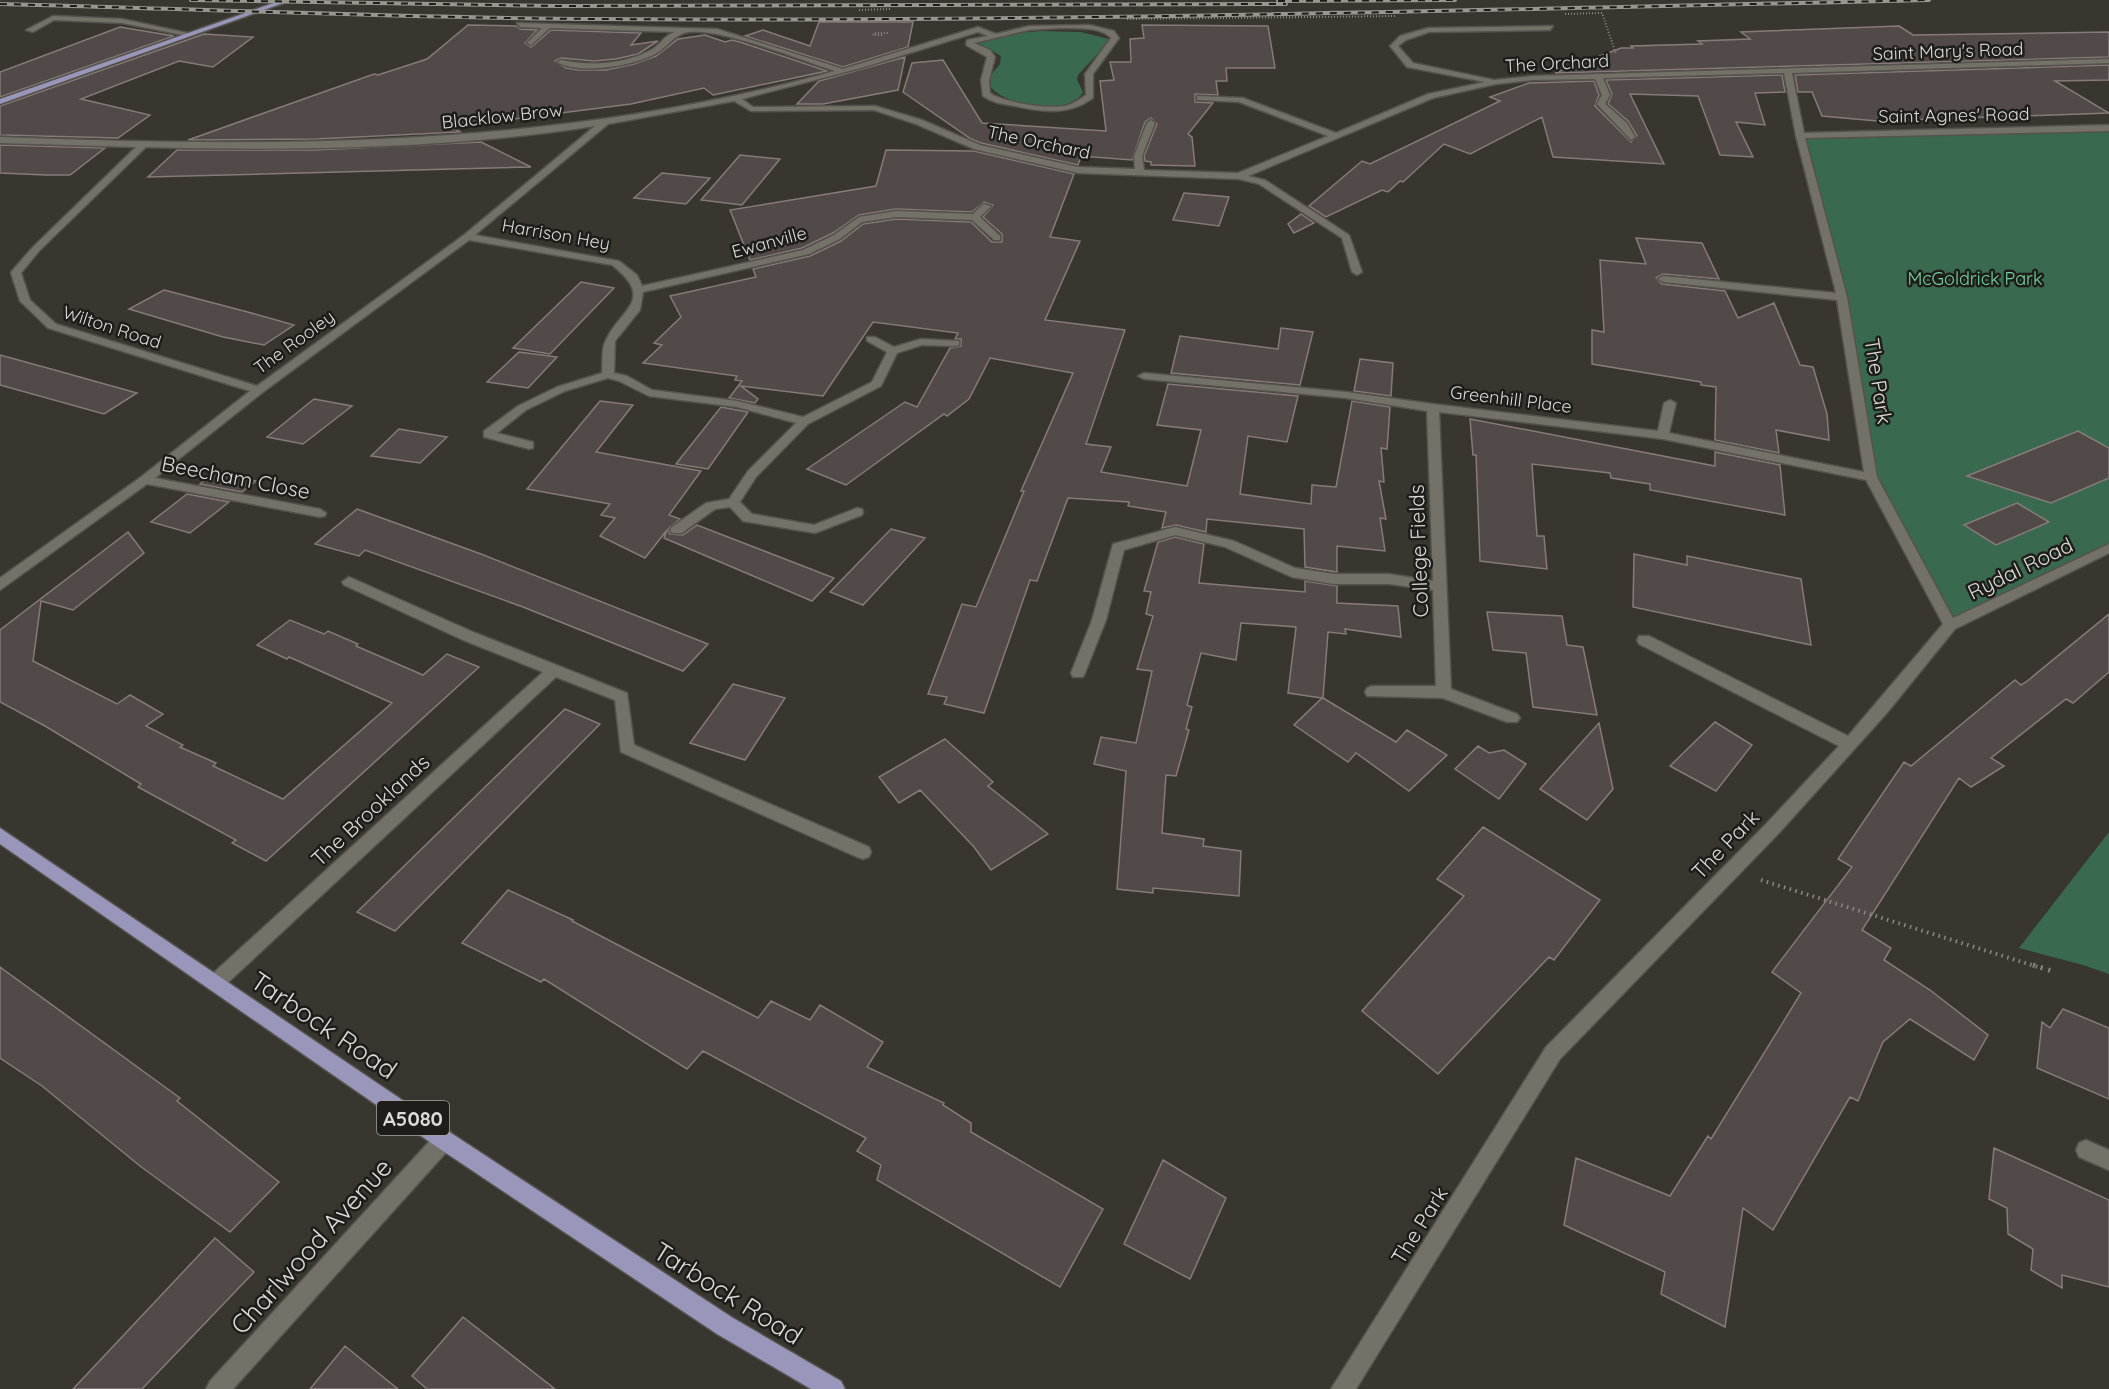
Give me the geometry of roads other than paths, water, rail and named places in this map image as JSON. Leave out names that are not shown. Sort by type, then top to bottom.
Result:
[{"type":"main road","points":[[0,102],[289,0]]},
{"type":"main road","points":[[0,95],[64,79]]},
{"type":"main road","name":"Tarbock Road","points":[[0,835],[444,1140],[725,1326],[833,1389]]},
{"type":"street","points":[[30,30],[53,18],[123,21],[188,34]]},
{"type":"street","points":[[520,25],[717,31],[843,71]]},
{"type":"street","points":[[531,43],[548,26]]},
{"type":"street","name":"Blacklow Brow","points":[[0,140],[143,145],[447,140],[605,122],[736,99],[843,71],[978,29],[994,36],[1029,28],[1090,27],[1111,33],[1115,38],[1089,74],[1090,96],[1068,108],[1048,110],[1003,103],[986,94],[985,80],[991,57],[987,52],[970,45],[970,42],[994,36]]},
{"type":"street","points":[[1496,82],[1410,65],[1394,46],[1403,38],[1428,30],[1550,28]]},
{"type":"street","points":[[561,62],[585,67],[635,60],[654,52],[673,35],[688,30]]},
{"type":"street","name":"Saint Mary's Road","points":[[1788,71],[2109,61]]},
{"type":"street","name":"The Orchard","points":[[736,99],[751,109],[875,108],[919,122],[977,147],[1078,170],[1239,176],[1431,96],[1496,82],[1533,78],[1788,71]]},
{"type":"street","name":"The Park","points":[[1343,1389],[1553,1053],[1732,870],[1849,744],[1950,625],[1871,477],[1842,297],[1800,136],[1788,71]]},
{"type":"street","points":[[1598,76],[1606,95],[1600,104],[1624,125],[1631,137]]},
{"type":"street","points":[[1200,98],[1240,100],[1337,136]]},
{"type":"street","name":"The Rooley","points":[[0,585],[145,480],[259,390],[467,237],[605,122]]},
{"type":"street","points":[[1140,173],[1138,156],[1151,123]]},
{"type":"street","name":"Saint Agnes' Road","points":[[1800,136],[2109,128]]},
{"type":"street","name":"Wilton Road","points":[[143,145],[36,249],[16,273],[25,301],[52,326],[259,390]]},
{"type":"street","points":[[1239,176],[1262,183],[1346,237],[1357,272]]},
{"type":"street","points":[[986,206],[975,217],[997,238]]},
{"type":"street","name":"Ewanville","points":[[638,290],[806,252],[837,237],[859,220],[896,214],[975,217]]},
{"type":"street","name":"Harrison Hey","points":[[467,237],[615,263],[633,278],[638,290]]},
{"type":"street","points":[[1663,279],[1842,297]]},
{"type":"street","points":[[608,375],[610,341],[635,310],[638,290]]},
{"type":"street","points":[[871,339],[893,351]]},
{"type":"street","points":[[677,530],[711,506],[733,502],[752,474],[804,421],[877,384],[893,351],[921,342],[955,343]]},
{"type":"street","points":[[529,445],[488,434],[522,408],[551,394],[608,375],[623,378],[649,393],[737,404],[804,421]]},
{"type":"street","name":"Greenhill Place","points":[[1144,376],[1346,395],[1433,408],[1663,435],[1871,477]]},
{"type":"street","points":[[1663,435],[1670,403]]},
{"type":"street","name":"College Fields","points":[[1433,408],[1444,692]]},
{"type":"street","name":"Beecham Close","points":[[145,480],[320,513]]},
{"type":"street","points":[[733,502],[748,518],[815,529],[857,512]]},
{"type":"street","points":[[1078,672],[1099,620],[1118,547],[1144,538],[1175,531],[1229,544],[1292,572],[1334,579],[1389,579],[1441,587]]},
{"type":"street","name":"Rydal Road","points":[[1950,625],[2109,548]]},
{"type":"street","points":[[349,582],[468,636],[622,697],[627,748],[863,852]]},
{"type":"street","points":[[1644,640],[1849,744]]},
{"type":"street","name":"The Brooklands","points":[[215,983],[555,669]]},
{"type":"street","points":[[1372,692],[1444,692],[1512,718]]},
{"type":"street","name":"Charlwood Avenue","points":[[218,1389],[444,1140]]},
{"type":"street","points":[[2085,1150],[2109,1160]]},
{"type":"railway","points":[[191,0],[558,6],[1286,4]]},
{"type":"railway","points":[[1278,1],[1455,0]]},
{"type":"railway","points":[[0,4],[451,17],[933,19],[1929,0]]},
{"type":"park label","name":"McGoldrick Park","points":[[1975,278]]}]
